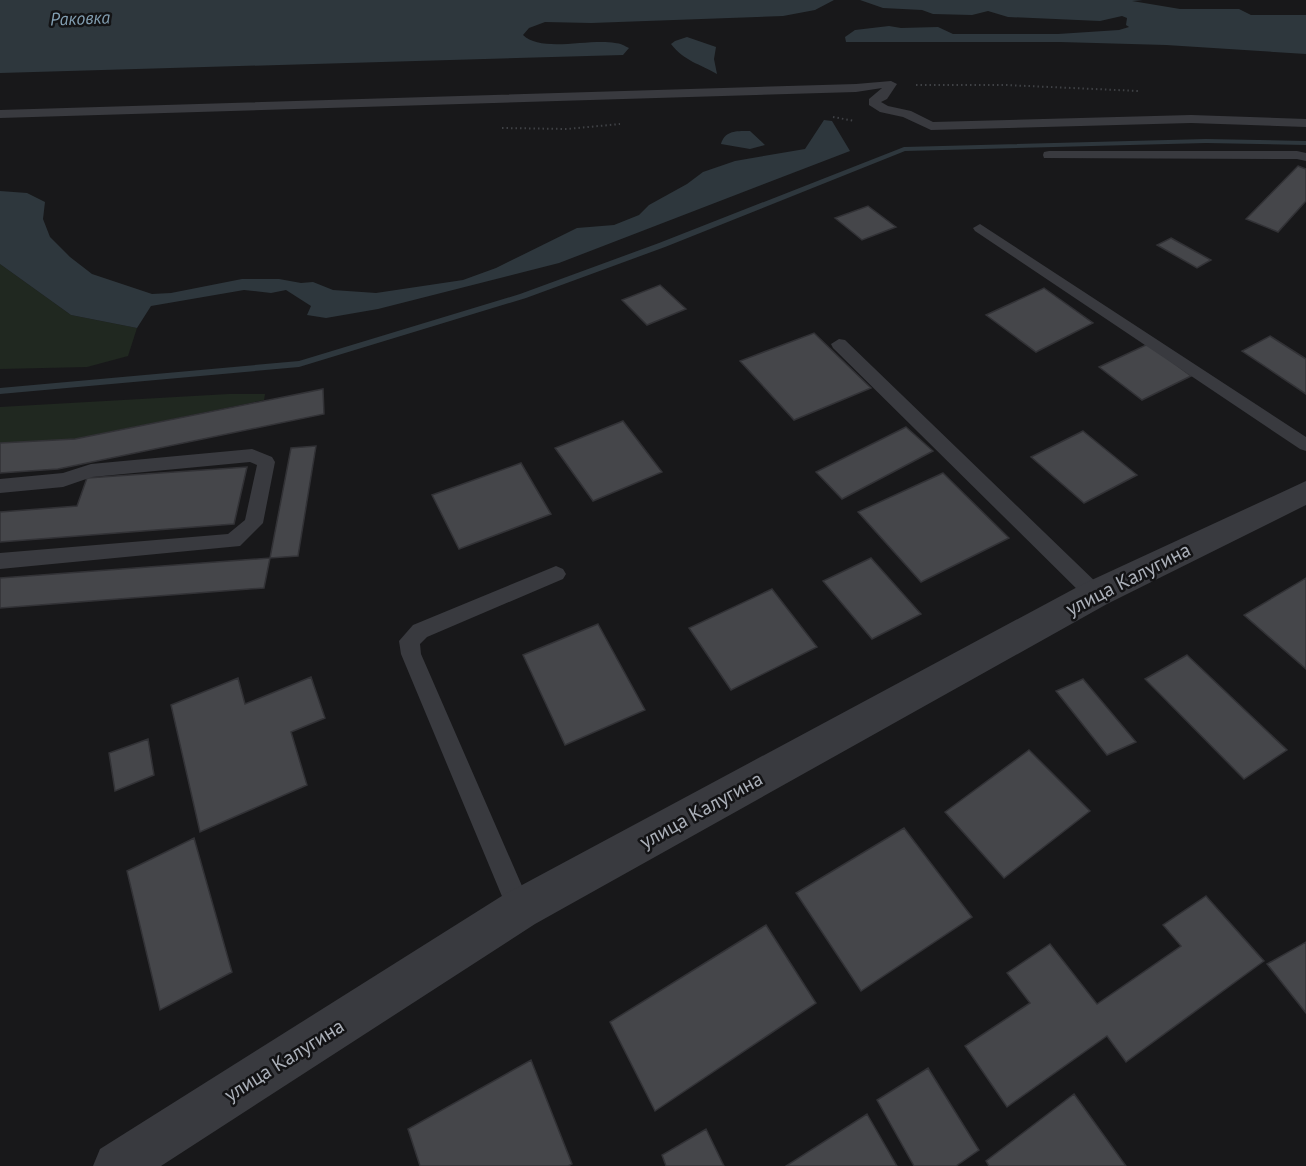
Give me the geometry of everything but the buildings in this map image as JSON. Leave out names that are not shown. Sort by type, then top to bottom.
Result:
[{"type":"street","name":"улица Калугина","points":[[117,1166],[520,909],[1095,594],[1306,492]]},
{"type":"lane","points":[[0,114],[856,88],[891,84]]},
{"type":"lane","points":[[891,84],[882,96],[873,102],[884,109],[907,114],[931,126],[1191,119],[1306,123]]},
{"type":"lane","points":[[1049,155],[1297,155],[1306,157]]},
{"type":"lane","points":[[980,228],[1306,445]]},
{"type":"lane","points":[[839,344],[1095,594]]},
{"type":"lane","points":[[0,486],[63,480],[91,471],[252,455],[266,462],[254,523],[233,541],[0,561]]},
{"type":"lane","points":[[520,909],[411,654],[409,641],[420,631],[556,574]]},
{"type":"path","points":[[891,84],[1005,85],[1147,92]]},
{"type":"shaded area","points":[[0,264],[71,315],[137,328],[128,356],[87,367],[0,369]]},
{"type":"shaded area","points":[[265,394],[264,400],[75,439],[0,443],[0,407]]},
{"type":"water","name":"Раковка","points":[[0,0],[834,0],[815,10],[783,16],[591,23],[545,22],[529,28],[523,35],[541,43],[605,42],[619,44],[629,48],[623,55],[0,73]]},
{"type":"water","points":[[860,0],[1143,0],[1132,1],[1180,9],[1239,9],[1251,15],[1306,15],[1306,54],[1166,45],[1060,42],[846,42],[845,37],[855,30],[889,26],[938,27],[953,34],[1058,34],[1119,30],[1129,27],[1126,25],[1127,18],[1122,16],[1100,21],[1008,17],[988,11],[972,15],[933,14],[922,10],[883,8]]},
{"type":"water","points":[[687,37],[716,47],[714,59],[717,74],[687,58],[671,44]]},
{"type":"water","points":[[824,120],[832,121],[850,151],[559,263],[378,309],[326,318],[307,315],[311,306],[286,290],[271,293],[244,290],[151,306],[137,328],[71,315],[0,264],[0,191],[27,193],[45,202],[43,219],[50,237],[92,274],[152,294],[171,293],[242,279],[313,282],[333,290],[376,293],[463,280],[496,268],[577,228],[614,225],[639,215],[649,205],[687,184],[703,172],[735,161],[805,149]]},
{"type":"water","points":[[736,131],[750,131],[765,145],[750,149],[721,144],[725,136],[729,134]]},
{"type":"waterway","points":[[0,391],[299,364],[523,296],[662,245],[904,149],[1206,141],[1306,143]]}]
